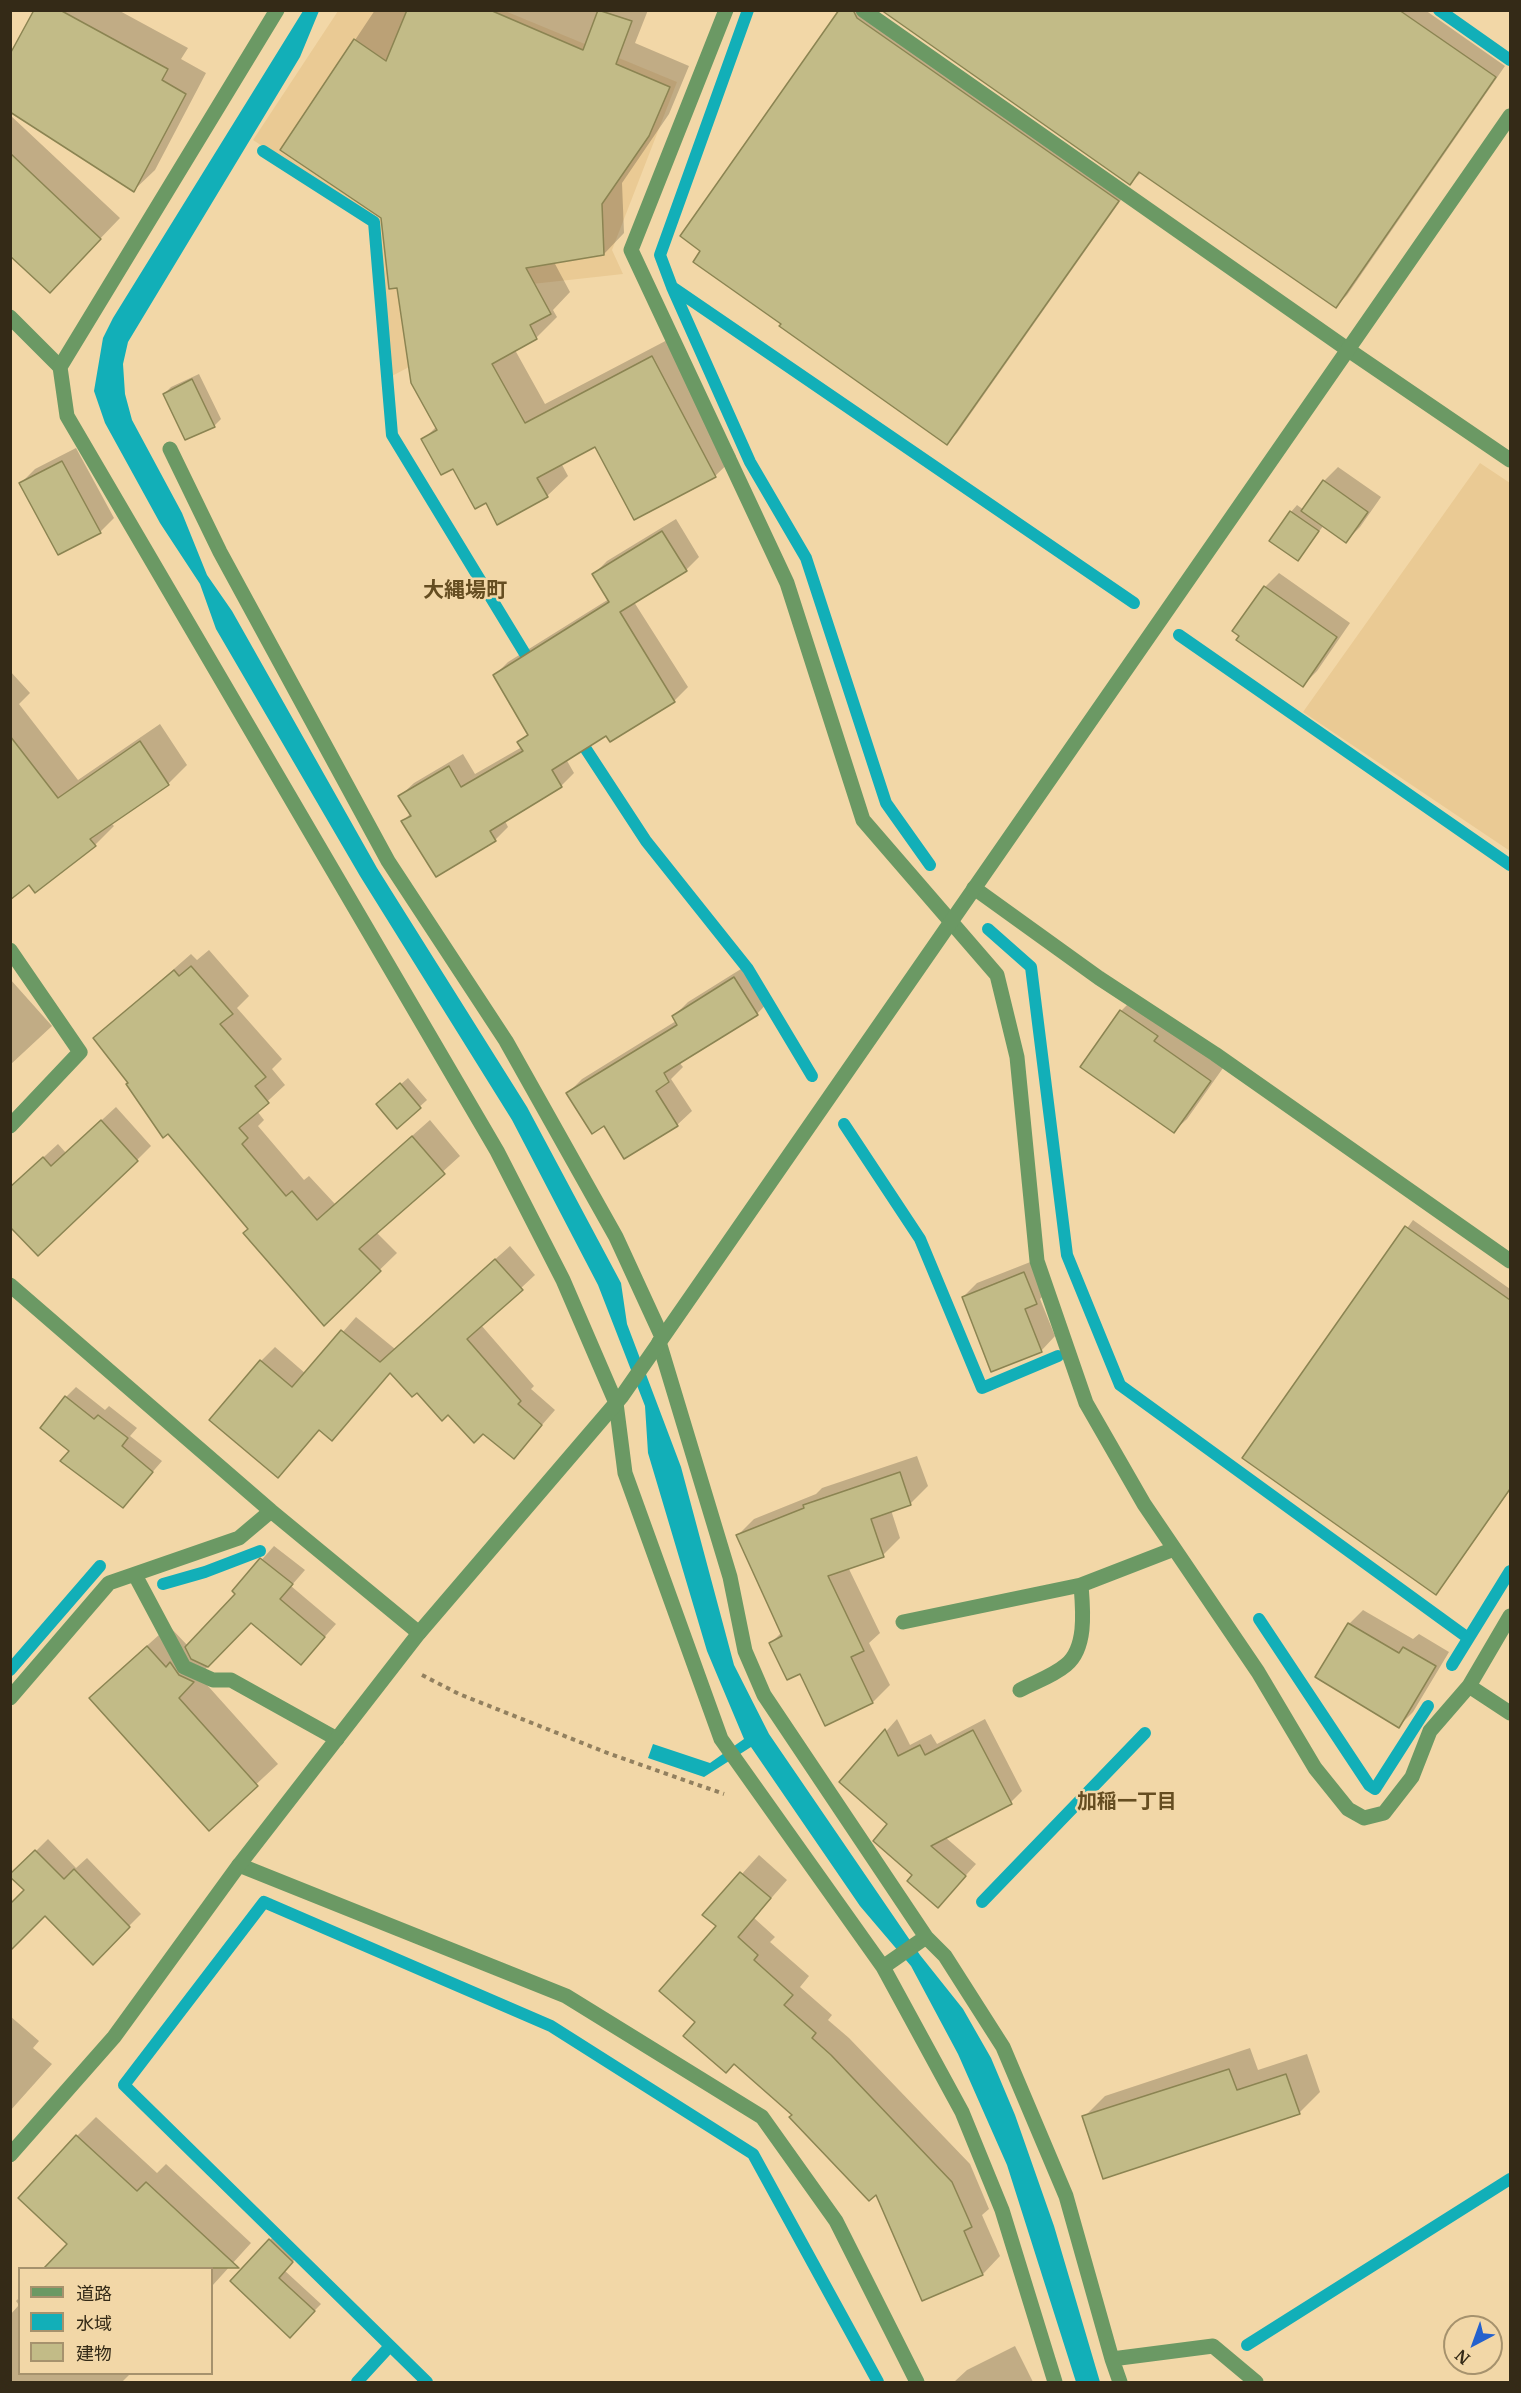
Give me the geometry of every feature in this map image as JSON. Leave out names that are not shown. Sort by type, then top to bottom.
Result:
[{"type":"street","points":[[60,367],[278,10]]},
{"type":"street","points":[[726,10],[631,250],[787,583],[863,820],[997,975],[1017,1057],[1037,1261],[1083,1392],[1138,1494],[1258,1672],[1315,1768],[1348,1809],[1364,1818],[1384,1813],[1412,1777],[1430,1731],[1470,1686],[1510,1616]]},
{"type":"street","points":[[863,10],[1347,349],[1510,459]]},
{"type":"street","points":[[10,2154],[114,2037],[239,1864],[419,1633],[619,1400],[1510,116]]},
{"type":"street","points":[[10,317],[60,367],[67,416],[497,1151],[563,1280],[619,1400],[625,1473],[721,1739],[750,1782],[889,1963],[962,2112],[1002,2211],[1055,2382]]},
{"type":"street","points":[[170,449],[220,552],[388,861],[506,1041],[616,1237],[659,1342],[730,1577],[745,1651],[764,1695],[922,1939],[945,1956],[1003,2047],[1066,2196],[1120,2382]]},
{"type":"street","points":[[974,888],[1099,978],[1215,1054],[1510,1260]]},
{"type":"street","points":[[10,950],[80,1052],[10,1126]]},
{"type":"street","points":[[10,1285],[271,1511],[419,1633]]},
{"type":"street","points":[[10,1698],[109,1583],[239,1538],[271,1511]]},
{"type":"street","points":[[903,1622],[1081,1585],[1174,1549]]},
{"type":"street","points":[[135,1575],[184,1667],[213,1680],[231,1680],[337,1738]]},
{"type":"street","points":[[1020,1690],[1067,1665],[1078,1646],[1083,1619],[1081,1585]]},
{"type":"street","points":[[1470,1686],[1510,1713]]},
{"type":"street","points":[[239,1864],[566,1996],[762,2117],[836,2221],[913,2380]]},
{"type":"street","points":[[889,1963],[922,1939]]},
{"type":"street","points":[[1112,2359],[1213,2346],[1256,2382]]},
{"type":"path","points":[[400,1658],[424,1677],[459,1694],[610,1754],[731,1796],[750,1782]]},
{"type":"shaded area","points":[[338,11],[505,11],[677,82],[612,250],[623,274],[478,290],[479,330],[392,376],[377,221],[253,140]]},
{"type":"shaded area","points":[[1480,463],[1510,483],[1510,851],[1303,712]]},
{"type":"water","points":[[303,11],[319,11],[300,57],[128,342],[123,364],[125,394],[132,420],[182,513],[207,575],[232,611],[377,868],[527,1107],[621,1283],[627,1324],[681,1467],[734,1665],[769,1734],[920,1955],[963,2009],[991,2058],[1015,2115],[1054,2226],[1100,2382],[1076,2382],[1007,2165],[958,2054],[911,1966],[860,1906],[751,1747],[704,1777],[648,1758],[653,1744],[710,1763],[744,1739],[707,1651],[648,1453],[645,1406],[598,1285],[512,1120],[360,876],[216,629],[200,584],[160,523],[105,423],[94,391],[103,338],[113,318]]},
{"type":"building","points":[[34,10],[60,10],[168,69],[162,80],[186,94],[134,192],[10,112],[10,54]]},
{"type":"building","points":[[407,10],[490,10],[583,50],[598,10],[632,21],[616,64],[670,87],[649,136],[602,204],[604,255],[526,268],[551,314],[530,325],[537,339],[492,364],[525,423],[652,356],[716,477],[634,520],[595,447],[537,478],[548,497],[497,525],[486,503],[475,509],[453,469],[441,475],[421,439],[437,430],[411,383],[397,288],[389,289],[381,218],[280,150],[354,39],[386,61]]},
{"type":"building","points":[[839,10],[853,10],[857,18],[1119,201],[947,445],[693,262],[700,251],[680,236]]},
{"type":"building","points":[[881,10],[1399,10],[1496,77],[1336,308],[1139,172],[1130,185]]},
{"type":"building","points":[[10,153],[101,239],[50,293],[10,256]]},
{"type":"building","points":[[192,379],[215,427],[185,440],[163,394]]},
{"type":"building","points":[[62,461],[101,533],[58,555],[19,483]]},
{"type":"building","points":[[1323,480],[1368,512],[1346,543],[1301,511]]},
{"type":"building","points":[[1290,511],[1319,531],[1298,561],[1269,541]]},
{"type":"building","points":[[662,531],[687,571],[620,612],[675,702],[610,742],[606,736],[552,770],[562,787],[490,831],[496,841],[436,877],[401,821],[411,816],[398,796],[449,766],[461,787],[523,751],[517,742],[528,735],[493,675],[609,602],[592,574]]},
{"type":"building","points":[[1264,586],[1337,637],[1303,687],[1236,640],[1239,636],[1232,631]]},
{"type":"building","points":[[10,736],[58,798],[140,741],[169,785],[90,839],[96,846],[35,893],[29,885],[10,900]]},
{"type":"building","points":[[191,966],[233,1014],[220,1024],[266,1077],[255,1086],[269,1103],[239,1128],[248,1138],[242,1144],[286,1196],[292,1191],[317,1220],[412,1136],[445,1174],[359,1249],[381,1271],[324,1326],[243,1233],[248,1229],[168,1134],[163,1138],[126,1084],[128,1083],[93,1038],[174,970],[179,976]]},
{"type":"building","points":[[734,977],[758,1015],[664,1073],[669,1082],[656,1091],[678,1126],[624,1159],[604,1126],[592,1134],[566,1093],[677,1025],[672,1016]]},
{"type":"building","points":[[1120,1010],[1158,1036],[1154,1041],[1211,1081],[1174,1133],[1080,1067]]},
{"type":"building","points":[[400,1083],[421,1108],[397,1129],[376,1104]]},
{"type":"building","points":[[101,1120],[138,1161],[38,1256],[10,1227],[10,1187],[43,1157],[51,1166]]},
{"type":"building","points":[[1405,1226],[1510,1300],[1510,1489],[1436,1595],[1242,1458]]},
{"type":"building","points":[[495,1259],[523,1290],[467,1339],[521,1401],[518,1404],[542,1425],[514,1459],[483,1434],[474,1443],[448,1415],[442,1421],[417,1393],[412,1397],[390,1373],[332,1441],[319,1430],[278,1478],[209,1420],[260,1360],[292,1387],[341,1330],[380,1362]]},
{"type":"building","points":[[1024,1272],[1037,1304],[1025,1309],[1042,1352],[991,1372],[962,1297]]},
{"type":"building","points":[[65,1396],[94,1419],[98,1415],[128,1438],[122,1446],[153,1472],[123,1508],[60,1461],[69,1451],[40,1428]]},
{"type":"building","points":[[900,1472],[911,1505],[871,1519],[884,1557],[828,1576],[864,1651],[851,1657],[873,1703],[825,1726],[800,1674],[787,1680],[769,1643],[782,1636],[736,1535],[804,1508],[803,1505]]},
{"type":"building","points":[[260,1558],[293,1584],[280,1599],[325,1637],[301,1665],[251,1623],[208,1667],[191,1659],[185,1647],[235,1594],[232,1591]]},
{"type":"building","points":[[1348,1623],[1399,1653],[1403,1647],[1436,1666],[1399,1728],[1315,1677]]},
{"type":"building","points":[[147,1646],[166,1667],[170,1662],[179,1675],[194,1682],[179,1698],[258,1786],[209,1831],[89,1698]]},
{"type":"building","points":[[885,1729],[898,1756],[920,1745],[925,1755],[973,1730],[1012,1804],[931,1846],[966,1876],[938,1908],[907,1881],[912,1875],[873,1841],[887,1824],[839,1782]]},
{"type":"building","points":[[35,1850],[64,1879],[74,1869],[130,1927],[93,1965],[45,1916],[10,1951],[10,1904],[24,1890],[10,1877],[10,1874]]},
{"type":"building","points":[[740,1872],[771,1898],[738,1937],[758,1955],[754,1960],[793,1995],[784,2005],[816,2033],[812,2038],[952,2182],[972,2227],[964,2231],[983,2275],[922,2301],[876,2195],[869,2201],[789,2117],[792,2115],[734,2064],[726,2073],[683,2036],[695,2022],[659,1991],[716,1926],[702,1915]]},
{"type":"building","points":[[1229,2069],[1237,2090],[1286,2074],[1300,2114],[1103,2179],[1082,2116]]},
{"type":"building","points":[[76,2135],[137,2191],[146,2182],[239,2268],[45,2267],[67,2244],[18,2198]]},
{"type":"building","points":[[269,2239],[293,2262],[279,2278],[315,2311],[290,2338],[230,2281]]},
{"type":"waterway","points":[[748,10],[660,255],[750,462],[806,558],[886,803],[930,865]]},
{"type":"waterway","points":[[1439,10],[1510,60]]},
{"type":"waterway","points":[[263,151],[374,222],[392,435],[533,667]]},
{"type":"waterway","points":[[672,287],[1134,603]]},
{"type":"waterway","points":[[1179,635],[1510,865]]},
{"type":"waterway","points":[[578,737],[646,841],[748,969],[812,1076]]},
{"type":"waterway","points":[[988,929],[1031,967],[1067,1255],[1120,1385],[1468,1638]]},
{"type":"waterway","points":[[844,1124],[920,1239],[982,1388],[1058,1356]]},
{"type":"waterway","points":[[163,1584],[205,1572],[260,1551]]},
{"type":"waterway","points":[[10,1670],[100,1566]]},
{"type":"waterway","points":[[1452,1665],[1510,1571]]},
{"type":"waterway","points":[[1259,1619],[1369,1785],[1375,1789],[1428,1706]]},
{"type":"waterway","points":[[982,1902],[1145,1733]]},
{"type":"waterway","points":[[427,2382],[124,2085],[264,1902],[551,2026],[753,2154],[878,2382]]},
{"type":"waterway","points":[[1247,2345],[1510,2179]]},
{"type":"waterway","points":[[357,2382],[390,2346]]},
{"type":"district","name":"大縄場町","points":[[465,591]]},
{"type":"district","name":"加稲一丁目","points":[[1127,1802]]}]
